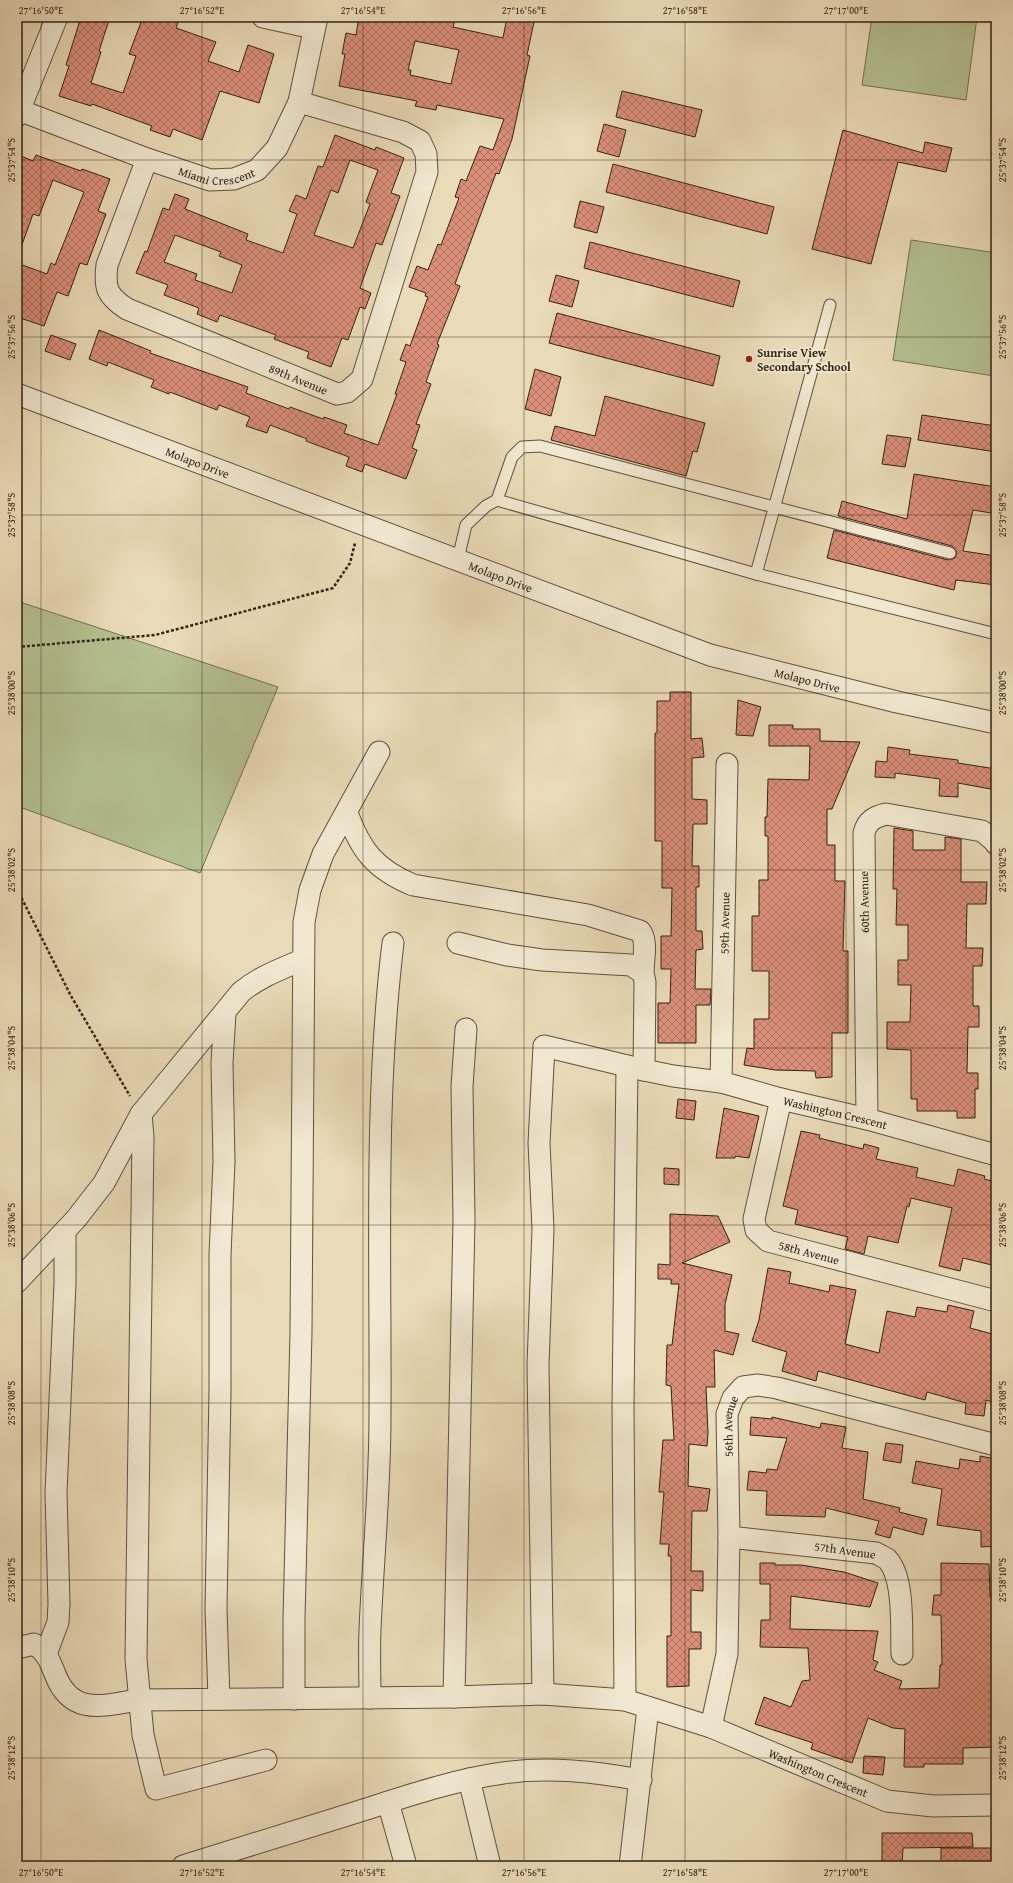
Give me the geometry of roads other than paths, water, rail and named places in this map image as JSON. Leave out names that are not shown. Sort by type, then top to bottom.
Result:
[{"type":"street","points":[[18,113],[57,17]]},
{"type":"street","points":[[263,17],[315,22]]},
{"type":"street","name":"Miami Crescent","points":[[18,113],[210,180],[240,177],[257,170],[277,148],[299,102],[315,22]]},
{"type":"street","name":"89th Avenue","points":[[148,159],[108,265],[105,280],[108,291],[117,303],[127,309],[337,394],[347,392],[362,379],[427,172],[426,154],[420,141],[403,132],[299,102]]},
{"type":"street","name":"Molapo Drive","points":[[17,394],[710,655],[897,702],[996,723]]},
{"type":"street","points":[[294,1699],[294,1619],[301,1324],[302,960],[304,922],[310,890],[323,854],[379,752]]},
{"type":"street","name":"59th Avenue","points":[[721,1082],[727,764]]},
{"type":"street","points":[[346,813],[363,849],[391,876],[413,885],[588,915],[640,931],[643,935],[645,1007],[635,1068],[623,1406],[625,1700]]},
{"type":"street","name":"60th Avenue","points":[[867,1119],[864,833],[866,825],[875,817],[886,814],[982,831],[996,844]]},
{"type":"street","points":[[370,1698],[370,1632],[376,1539],[380,1420],[381,1155],[386,1004],[393,943]]},
{"type":"street","points":[[458,943],[507,955],[528,958],[631,965],[643,973]]},
{"type":"street","points":[[17,1282],[76,1220],[104,1183],[140,1114],[241,992],[268,974],[302,960]]},
{"type":"street","points":[[219,1699],[216,1609],[220,1391],[220,1255],[224,1161],[222,1063],[225,1013]]},
{"type":"street","points":[[454,1697],[464,1220],[462,1086],[466,1029]]},
{"type":"street","name":"Washington Crescent","points":[[543,1694],[538,1365],[543,1229],[539,1143],[544,1046],[673,1076],[721,1082],[781,1099],[867,1119],[996,1155]]},
{"type":"street","name":"58th Avenue","points":[[781,1099],[754,1219],[756,1230],[768,1241],[996,1301]]},
{"type":"street","points":[[140,1114],[143,1137],[136,1659],[138,1700],[142,1735],[156,1789],[266,1760]]},
{"type":"street","points":[[17,1648],[34,1644],[46,1654],[58,1622],[59,1604],[56,1493],[65,1283],[65,1231]]},
{"type":"street","name":"56th Avenue","points":[[711,1727],[727,1654],[729,1537],[727,1414],[733,1398],[743,1387],[758,1385],[777,1388],[996,1445]]},
{"type":"street","name":"57th Avenue","points":[[729,1537],[876,1552],[887,1560],[894,1571],[900,1593],[902,1654]]},
{"type":"street","name":"Washington Crescent","points":[[46,1654],[63,1691],[73,1700],[85,1705],[101,1706],[138,1700],[454,1697],[543,1694],[625,1700],[711,1727],[887,1801],[933,1806],[996,1805]]},
{"type":"street","points":[[630,1866],[648,1708]]},
{"type":"street","points":[[183,1866],[388,1802],[469,1780],[503,1773],[538,1770],[612,1775],[641,1780]]},
{"type":"street","points":[[469,1780],[490,1866]]},
{"type":"street","points":[[388,1802],[406,1866]]},
{"type":"lane","points":[[756,574],[830,305]]},
{"type":"lane","points":[[458,559],[466,525],[486,506],[497,500],[512,457],[522,447],[540,446],[774,509],[950,553]]},
{"type":"lane","points":[[497,500],[756,574],[996,634]]},
{"type":"place","name":"Sunrise View Secondary School","points":[[749,359]]}]
